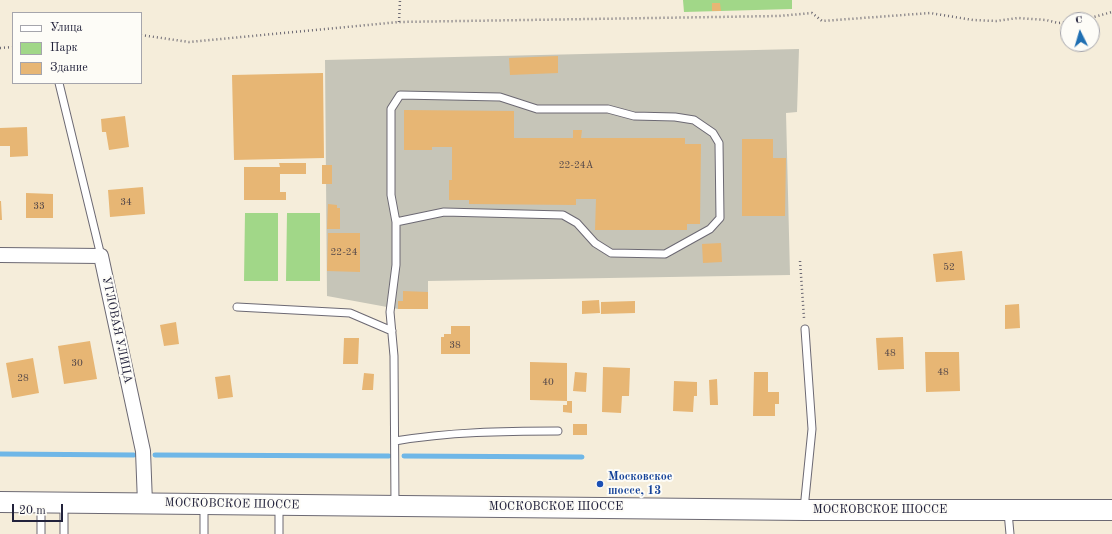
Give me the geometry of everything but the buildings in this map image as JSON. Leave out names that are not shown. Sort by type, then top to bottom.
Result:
[{"type":"main road","name":"МОСКОВСКОЕ ШОССЕ","points":[[0,502],[804,510],[1112,510]]},
{"type":"street","points":[[0,255],[101,256]]},
{"type":"street","name":"УГЛОВАЯ УЛИЦА","points":[[101,256],[144,451],[145,503]]},
{"type":"lane","points":[[59,84],[101,256]]},
{"type":"lane","points":[[395,506],[394,356],[390,312],[396,265],[396,222],[391,195],[391,109],[400,95],[500,98],[536,109],[608,109],[634,116],[675,117],[694,120],[713,133],[718,143],[720,218],[710,229],[664,254],[611,253],[595,243],[577,223],[563,215],[444,212],[396,222]]},
{"type":"lane","points":[[237,307],[350,313],[392,331]]},
{"type":"lane","points":[[804,510],[812,429],[805,329]]},
{"type":"lane","points":[[395,441],[423,436],[495,432],[558,431]]},
{"type":"lane","points":[[41,502],[41,534]]},
{"type":"lane","points":[[64,502],[64,534]]},
{"type":"lane","points":[[204,504],[204,534]]},
{"type":"lane","points":[[278,505],[279,534]]},
{"type":"lane","points":[[1008,510],[1010,534]]},
{"type":"path","points":[[399,22],[400,0]]},
{"type":"path","points":[[1100,15],[1112,12]]},
{"type":"path","points":[[142,35],[189,42],[399,22],[778,16],[812,13],[822,21],[930,14],[972,20],[996,21],[1018,18],[1046,20],[1060,24]]},
{"type":"path","points":[[0,48],[12,47]]},
{"type":"path","points":[[800,261],[805,329]]},
{"type":"shaded area","points":[[799,49],[797,112],[786,113],[790,275],[428,281],[428,309],[398,309],[327,296],[325,60]]},
{"type":"green space","points":[[683,0],[792,0],[792,9],[684,12]]},
{"type":"green space","points":[[245,213],[278,213],[278,281],[244,281]]},
{"type":"green space","points":[[287,213],[320,213],[320,281],[286,281]]},
{"type":"waterway","points":[[0,454],[134,455]]},
{"type":"waterway","points":[[155,455],[389,456]]},
{"type":"waterway","points":[[404,456],[582,457]]},
{"type":"place","name":"Московское шоссе, 13","points":[[600,484]]}]
